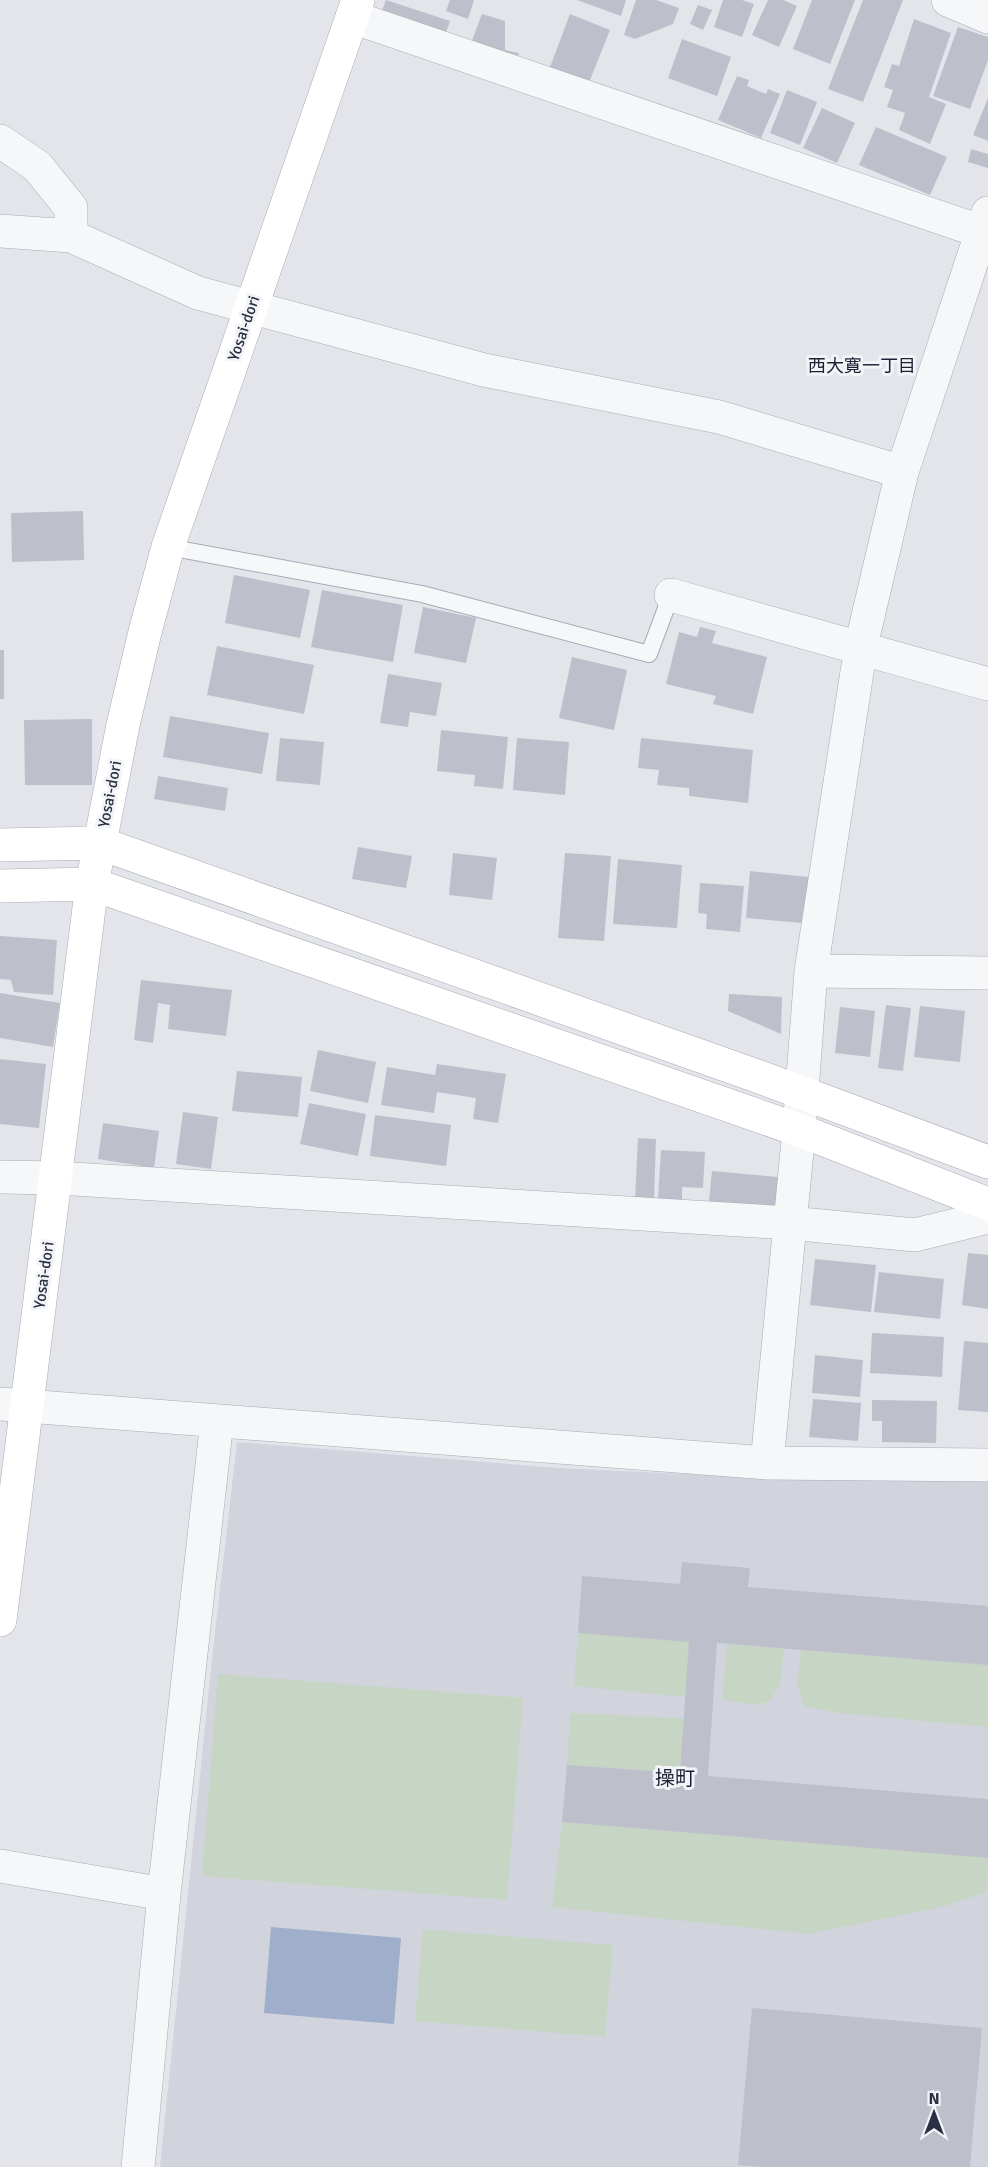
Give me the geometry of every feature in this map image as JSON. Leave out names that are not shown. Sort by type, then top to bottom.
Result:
[{"type":"street","points":[[948,0],[988,17]]},
{"type":"street","points":[[355,9],[985,227],[902,472],[861,646],[811,971],[799,1130],[767,1463]]},
{"type":"street","name":"Yosai-dori","points":[[0,1620],[13,1405],[57,1178],[92,884],[128,702],[168,548],[355,9]]},
{"type":"street","points":[[0,141],[37,166],[71,208],[71,236]]},
{"type":"street","points":[[0,231],[71,236],[198,293],[484,370],[719,417],[902,472]]},
{"type":"street","points":[[671,595],[861,646],[988,684]]},
{"type":"street","points":[[0,845],[99,843],[802,1092],[988,1162]]},
{"type":"street","points":[[0,886],[92,884],[799,1130],[988,1204]]},
{"type":"street","points":[[811,971],[988,974]]},
{"type":"street","points":[[0,1177],[57,1178],[790,1223],[915,1235],[988,1217]]},
{"type":"street","points":[[13,1405],[767,1463],[988,1465]]},
{"type":"street","points":[[138,2167],[164,1894],[217,1421]]},
{"type":"street","points":[[0,1866],[164,1894]]},
{"type":"lane","points":[[168,548],[422,594],[649,654],[671,595]]},
{"type":"shaded area","points":[[237,1442],[559,1468],[812,1480],[988,1479],[988,2167],[160,2167],[211,1668]]},
{"type":"green space","points":[[578,1633],[689,1642],[686,1697],[574,1686]]},
{"type":"green space","points":[[727,1644],[784,1649],[780,1684],[770,1701],[757,1705],[722,1700]]},
{"type":"green space","points":[[801,1650],[988,1665],[988,1727],[837,1713],[805,1706],[797,1685]]},
{"type":"green space","points":[[218,1674],[523,1698],[507,1900],[202,1876]]},
{"type":"green space","points":[[570,1713],[684,1718],[680,1773],[567,1765]]},
{"type":"green space","points":[[562,1822],[988,1858],[986,1892],[942,1907],[808,1934],[552,1907]]},
{"type":"green space","points":[[423,1929],[613,1945],[605,2037],[415,2021]]},
{"type":"water","points":[[271,1927],[401,1938],[394,2024],[264,2013]]},
{"type":"building","points":[[386,0],[450,21],[442,44],[378,21]]},
{"type":"building","points":[[450,0],[474,0],[468,19],[446,11]]},
{"type":"building","points":[[577,0],[626,0],[621,16]]},
{"type":"building","points":[[636,0],[656,0],[679,8],[673,24],[635,39],[624,35]]},
{"type":"building","points":[[723,0],[742,0],[754,4],[742,37],[714,27]]},
{"type":"building","points":[[768,0],[783,0],[797,6],[779,47],[752,35]]},
{"type":"building","points":[[812,0],[855,0],[830,64],[793,49]]},
{"type":"building","points":[[863,0],[903,0],[863,102],[828,89]]},
{"type":"building","points":[[698,5],[712,10],[703,30],[690,24]]},
{"type":"building","points":[[482,14],[505,21],[505,50],[519,53],[513,68],[468,51]]},
{"type":"building","points":[[570,14],[610,30],[586,90],[547,75]]},
{"type":"building","points":[[914,19],[951,33],[929,97],[946,104],[930,144],[899,130],[905,113],[887,107],[893,90],[884,87],[892,64],[899,66]]},
{"type":"building","points":[[958,27],[988,37],[988,60],[970,109],[933,96]]},
{"type":"building","points":[[682,39],[731,57],[717,96],[668,78]]},
{"type":"building","points":[[737,76],[749,80],[747,86],[766,94],[768,89],[780,94],[761,138],[718,120]]},
{"type":"building","points":[[787,90],[817,102],[800,145],[770,133]]},
{"type":"building","points":[[988,98],[988,141],[973,135]]},
{"type":"building","points":[[822,108],[855,123],[837,163],[803,148]]},
{"type":"building","points":[[876,127],[947,157],[930,195],[859,165]]},
{"type":"building","points":[[971,149],[988,154],[988,168],[968,162]]},
{"type":"building","points":[[83,511],[84,560],[12,562],[11,513]]},
{"type":"building","points":[[234,575],[310,590],[300,638],[225,623]]},
{"type":"building","points":[[322,590],[403,605],[393,662],[311,647]]},
{"type":"building","points":[[423,607],[476,618],[466,663],[414,653]]},
{"type":"building","points":[[700,627],[716,631],[712,643],[767,657],[753,714],[713,704],[716,696],[666,684],[679,632],[697,637]]},
{"type":"building","points":[[217,646],[314,665],[304,714],[207,695]]},
{"type":"building","points":[[0,650],[4,650],[4,699],[0,699]]},
{"type":"building","points":[[572,657],[627,670],[614,730],[559,718]]},
{"type":"building","points":[[388,674],[442,683],[436,716],[410,712],[408,727],[380,723]]},
{"type":"building","points":[[170,716],[269,733],[262,774],[163,757]]},
{"type":"building","points":[[92,719],[92,785],[25,785],[24,720]]},
{"type":"building","points":[[441,730],[508,737],[503,789],[474,786],[475,775],[437,771]]},
{"type":"building","points":[[280,738],[324,742],[320,785],[276,781]]},
{"type":"building","points":[[517,738],[569,742],[565,795],[513,790]]},
{"type":"building","points":[[641,738],[753,750],[748,803],[689,796],[689,788],[657,785],[659,770],[638,768]]},
{"type":"building","points":[[158,776],[228,788],[225,811],[154,799]]},
{"type":"building","points":[[358,847],[412,856],[406,888],[352,879]]},
{"type":"building","points":[[453,853],[497,858],[492,900],[449,895]]},
{"type":"building","points":[[565,853],[611,856],[604,941],[558,938]]},
{"type":"building","points":[[618,859],[682,865],[677,928],[613,924]]},
{"type":"building","points":[[750,871],[818,878],[814,924],[746,918]]},
{"type":"building","points":[[700,883],[744,886],[740,932],[706,929],[707,914],[698,913]]},
{"type":"building","points":[[0,936],[57,940],[53,995],[14,992],[11,980],[0,979]]},
{"type":"building","points":[[141,980],[232,990],[226,1036],[168,1029],[170,1005],[158,1003],[153,1043],[134,1040]]},
{"type":"building","points":[[0,993],[60,1003],[53,1047],[0,1038]]},
{"type":"building","points":[[729,994],[782,997],[781,1034],[728,1011]]},
{"type":"building","points":[[886,1005],[911,1008],[903,1071],[878,1068]]},
{"type":"building","points":[[920,1006],[965,1011],[960,1062],[914,1057]]},
{"type":"building","points":[[840,1007],[875,1011],[870,1057],[835,1053]]},
{"type":"building","points":[[318,1050],[376,1062],[368,1103],[310,1091]]},
{"type":"building","points":[[0,1059],[46,1064],[39,1128],[0,1124]]},
{"type":"building","points":[[437,1064],[506,1074],[498,1123],[473,1119],[476,1098],[437,1092],[434,1113],[381,1105],[387,1067],[435,1075]]},
{"type":"building","points":[[237,1071],[302,1077],[298,1117],[232,1111]]},
{"type":"building","points":[[309,1103],[366,1114],[358,1156],[300,1144]]},
{"type":"building","points":[[183,1112],[218,1117],[211,1169],[176,1164]]},
{"type":"building","points":[[375,1115],[451,1125],[446,1166],[370,1156]]},
{"type":"building","points":[[103,1123],[159,1131],[154,1168],[98,1159]]},
{"type":"building","points":[[638,1138],[656,1139],[654,1200],[635,1199]]},
{"type":"building","points":[[661,1150],[705,1152],[703,1188],[682,1187],[682,1200],[658,1198]]},
{"type":"building","points":[[712,1171],[778,1177],[774,1217],[708,1211]]},
{"type":"building","points":[[968,1253],[988,1255],[988,1309],[962,1305]]},
{"type":"building","points":[[815,1259],[876,1265],[871,1312],[810,1305]]},
{"type":"building","points":[[879,1272],[944,1279],[940,1319],[874,1312]]},
{"type":"building","points":[[872,1333],[944,1337],[942,1377],[870,1373]]},
{"type":"building","points":[[964,1341],[988,1343],[988,1412],[958,1410]]},
{"type":"building","points":[[815,1355],[863,1360],[860,1397],[812,1393]]},
{"type":"building","points":[[813,1399],[861,1403],[858,1441],[809,1437]]},
{"type":"building","points":[[872,1400],[937,1401],[936,1443],[882,1442],[882,1421],[872,1421]]},
{"type":"building","points":[[682,1562],[750,1568],[748,1587],[988,1606],[988,1665],[717,1643],[708,1776],[988,1799],[988,1858],[562,1822],[567,1765],[680,1773],[689,1642],[578,1633],[582,1576],[680,1584]]},
{"type":"building","points":[[752,2008],[982,2028],[970,2167],[738,2165]]},
{"type":"district","name":"西大寛一丁目","points":[[862,366]]},
{"type":"district","name":"操町","points":[[675,1778]]}]
